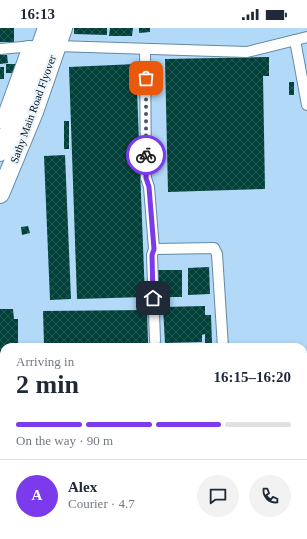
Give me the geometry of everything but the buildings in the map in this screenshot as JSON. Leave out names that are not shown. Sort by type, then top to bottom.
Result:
[{"type":"highway","points":[[42,46],[47,28]]},
{"type":"highway","points":[[42,46],[63,28]]},
{"type":"highway","name":"Sathy Main Road Flyover","points":[[0,194],[34,112],[42,65],[42,46]]},
{"type":"highway","name":"Sathy Main Road Flyover","points":[[0,152],[19,108],[42,65]]},
{"type":"street","points":[[0,49],[42,46],[247,52],[307,37]]},
{"type":"street","points":[[295,40],[307,105]]},
{"type":"street","points":[[0,123],[42,46]]},
{"type":"street","points":[[146,49],[146,178],[149,187],[154,249],[152,255],[154,341]]},
{"type":"street","points":[[154,249],[214,248],[217,254],[223,343]]},
{"type":"way so far","points":[[146,78],[146,155]]},
{"type":"route","points":[[146,155],[146,178],[149,187],[154,249],[152,255],[153,298]]}]
